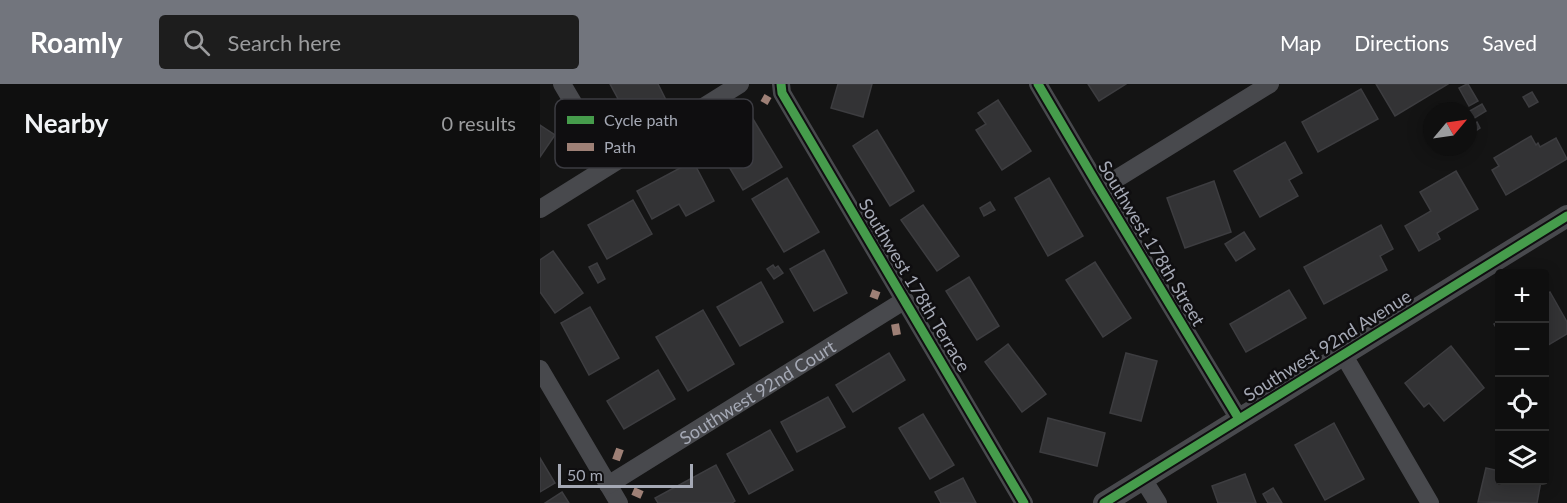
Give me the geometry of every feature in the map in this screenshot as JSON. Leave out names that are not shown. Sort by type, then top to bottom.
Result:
[{"type":"street","points":[[562,84],[571,99]]},
{"type":"street","points":[[716,99],[740,84]]},
{"type":"street","name":"Southwest 178th Terrace","points":[[781,84],[782,93],[1024,503]]},
{"type":"street","name":"Southwest 178th Street","points":[[1038,84],[1239,419]]},
{"type":"street","points":[[1100,189],[1270,84]]},
{"type":"street","points":[[540,209],[605,168]]},
{"type":"street","name":"Southwest 92nd Avenue","points":[[1104,503],[1567,216]]},
{"type":"street","name":"Southwest 92nd Court","points":[[608,485],[905,300]]},
{"type":"street","points":[[1343,354],[1430,503]]},
{"type":"street","points":[[540,369],[619,503]]},
{"type":"street","points":[[1143,479],[1158,503]]},
{"type":"building","points":[[610,84],[658,84],[666,99],[618,99]]},
{"type":"building","points":[[838,84],[872,84],[863,117],[831,108]]},
{"type":"building","points":[[1088,84],[1126,84],[1099,101]]},
{"type":"building","points":[[1376,84],[1448,84],[1395,116]]},
{"type":"building","points":[[1468,84],[1478,101],[1467,102],[1459,88]]},
{"type":"building","points":[[1361,89],[1378,119],[1318,152],[1302,122]]},
{"type":"building","points":[[1532,92],[1538,102],[1529,107],[1523,97]]},
{"type":"building","points":[[998,100],[1031,151],[1002,170],[976,130],[986,124],[978,113]]},
{"type":"building","points":[[1482,104],[1486,111],[1477,116],[1477,107]]},
{"type":"building","points":[[753,119],[782,167],[743,190],[730,168],[753,168]]},
{"type":"building","points":[[540,125],[555,135],[540,157]]},
{"type":"building","points":[[877,130],[914,191],[890,206],[853,146]]},
{"type":"building","points":[[1531,136],[1536,145],[1538,143],[1540,147],[1556,138],[1567,159],[1506,195],[1492,170],[1499,166],[1494,158]]},
{"type":"building","points":[[1285,142],[1302,173],[1289,180],[1298,196],[1260,217],[1234,171]]},
{"type":"building","points":[[680,168],[697,168],[714,201],[686,216],[679,204],[652,219],[637,191]]},
{"type":"building","points":[[1456,171],[1478,209],[1437,233],[1440,239],[1419,251],[1405,226],[1431,211],[1420,192]]},
{"type":"building","points":[[787,178],[819,232],[784,252],[752,199]]},
{"type":"building","points":[[1049,178],[1083,236],[1048,256],[1015,198]]},
{"type":"building","points":[[1214,181],[1231,232],[1185,248],[1167,198]]},
{"type":"building","points":[[633,200],[652,234],[607,259],[588,225]]},
{"type":"building","points":[[990,202],[995,210],[984,216],[980,208]]},
{"type":"building","points":[[923,205],[959,256],[937,271],[901,220]]},
{"type":"building","points":[[1381,225],[1393,249],[1380,256],[1387,270],[1324,304],[1304,267]]},
{"type":"building","points":[[1244,232],[1255,249],[1236,261],[1225,244]]},
{"type":"building","points":[[824,250],[847,293],[814,311],[790,269]]},
{"type":"building","points":[[553,251],[583,293],[555,313],[540,292],[540,260]]},
{"type":"building","points":[[1095,262],[1131,318],[1103,337],[1066,280]]},
{"type":"building","points":[[597,263],[605,279],[598,283],[589,267]]},
{"type":"building","points":[[773,265],[775,268],[778,266],[783,273],[774,279],[767,269]]},
{"type":"building","points":[[969,277],[999,326],[977,340],[946,291]]},
{"type":"building","points":[[761,282],[783,322],[740,346],[717,307]]},
{"type":"building","points":[[1289,290],[1306,318],[1246,352],[1230,324]]},
{"type":"building","points":[[1549,293],[1567,322],[1567,334],[1549,345],[1549,323]]},
{"type":"building","points":[[590,307],[619,358],[589,375],[561,323]]},
{"type":"building","points":[[703,310],[734,364],[688,391],[656,337]]},
{"type":"building","points":[[1008,344],[1046,394],[1022,412],[985,362]]},
{"type":"building","points":[[1451,346],[1484,388],[1444,421],[1429,403],[1424,407],[1405,383]]},
{"type":"building","points":[[889,353],[905,380],[853,412],[836,385]]},
{"type":"building","points":[[1126,353],[1157,361],[1141,421],[1110,413]]},
{"type":"building","points":[[658,370],[675,399],[624,429],[607,401]]},
{"type":"building","points":[[828,397],[845,427],[797,452],[781,422]]},
{"type":"building","points":[[923,414],[954,465],[930,479],[899,428]]},
{"type":"building","points":[[1048,418],[1105,433],[1097,466],[1040,452]]},
{"type":"building","points":[[1334,423],[1364,479],[1325,500],[1295,445]]},
{"type":"building","points":[[770,430],[793,470],[749,494],[727,454]]},
{"type":"building","points":[[540,458],[555,483],[540,492]]},
{"type":"building","points":[[716,465],[735,501],[732,503],[658,503],[655,498]]},
{"type":"building","points":[[1486,468],[1495,470],[1495,485],[1540,485],[1537,503],[1478,502]]},
{"type":"building","points":[[1245,474],[1256,503],[1218,503],[1212,486]]},
{"type":"building","points":[[963,478],[976,503],[941,503],[935,492]]},
{"type":"building","points":[[1273,488],[1282,503],[1268,503],[1263,494]]},
{"type":"building","points":[[562,492],[569,503],[545,503]]},
{"type":"marked path","points":[[764,103],[768,96]]},
{"type":"marked path","points":[[871,293],[879,296]]},
{"type":"marked path","points":[[895,324],[897,335]]},
{"type":"marked path","points":[[616,460],[620,449]]},
{"type":"marked path","points":[[633,491],[642,495]]},
{"type":"cycle path","points":[[781,84],[782,93],[1024,503]]},
{"type":"cycle path","points":[[1038,84],[1239,419]]},
{"type":"cycle path","points":[[1104,503],[1567,216]]}]
